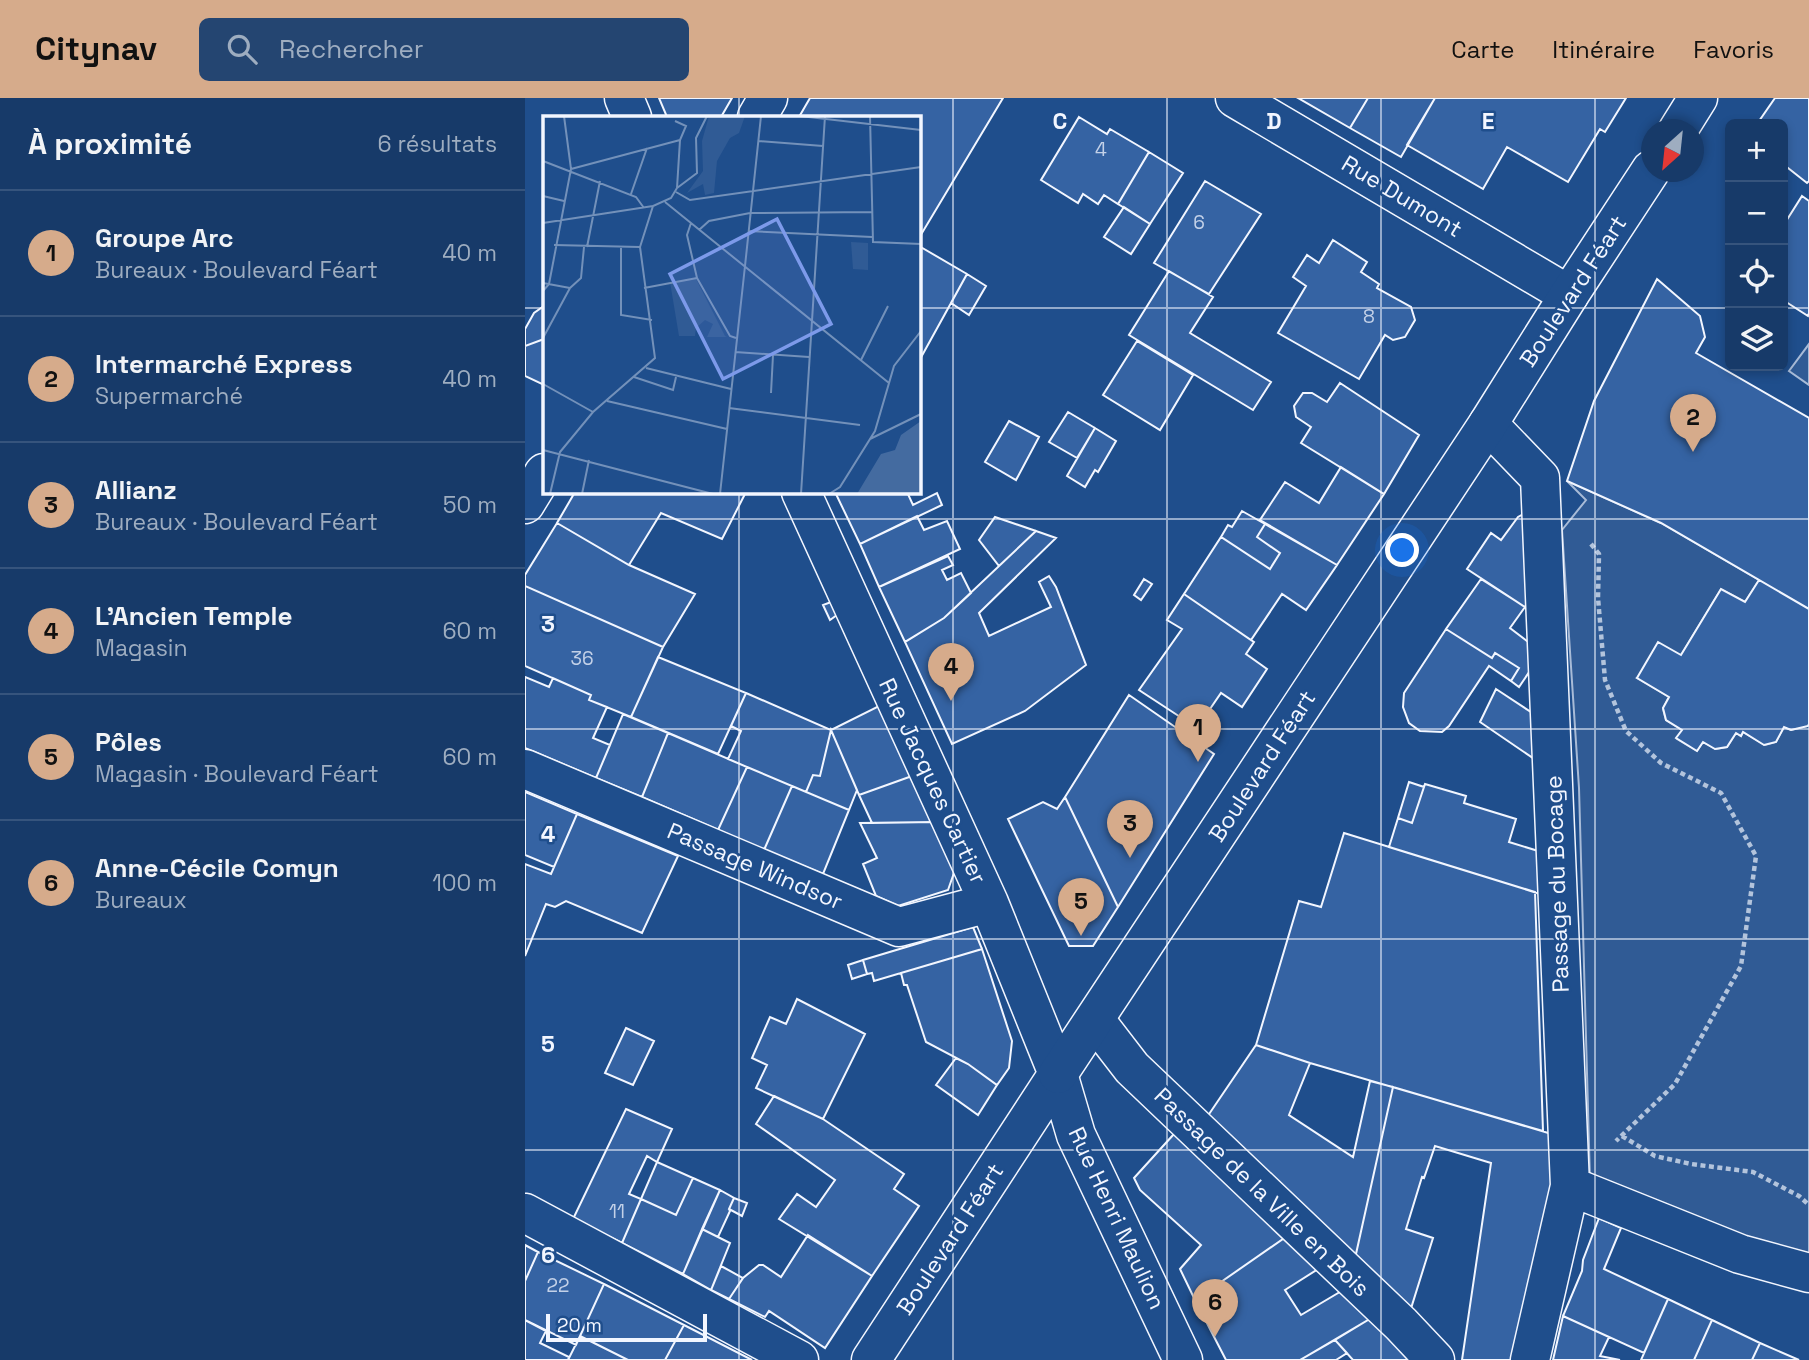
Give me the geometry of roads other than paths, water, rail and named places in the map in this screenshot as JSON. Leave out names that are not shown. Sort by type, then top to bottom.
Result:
[{"type":"street","points":[[624,98],[632,116]]},
{"type":"street","points":[[758,116],[768,98]]},
{"type":"street","name":"Rue Dumont","points":[[1235,98],[1569,295]]},
{"type":"street","points":[[1685,119],[1698,98]]},
{"type":"street","name":"Boulevard Féart","points":[[871,1360],[1488,424],[1643,182]]},
{"type":"street","name":"Passage du Bocage","points":[[1488,424],[1540,478],[1570,1186],[1531,1360]]},
{"type":"street","points":[[525,505],[543,475]]},
{"type":"street","name":"Rue Jacques Cartier","points":[[802,494],[989,902],[1058,1074]]},
{"type":"street","name":"Passage Windsor","points":[[525,769],[899,928],[989,902]]},
{"type":"street","name":"Passage de la Ville en Bois","points":[[1095,1020],[1132,1068],[1391,1315],[1434,1360]]},
{"type":"street","name":"Rue Henri Maulion","points":[[1058,1074],[1076,1135],[1184,1360]]},
{"type":"street","points":[[1570,1186],[1740,1254],[1809,1273]]},
{"type":"street","points":[[525,1213],[799,1360]]},
{"type":"place","name":"Intermarché Express","points":[[1693,452]]},
{"type":"place","name":"L'Ancien Temple","points":[[951,701]]},
{"type":"place","name":"Groupe Arc","points":[[1198,762]]},
{"type":"place","name":"Allianz","points":[[1130,858]]},
{"type":"place","name":"Pôles","points":[[1081,936]]},
{"type":"place","name":"Anne-Cécile Comyn","points":[[1215,1337]]}]
